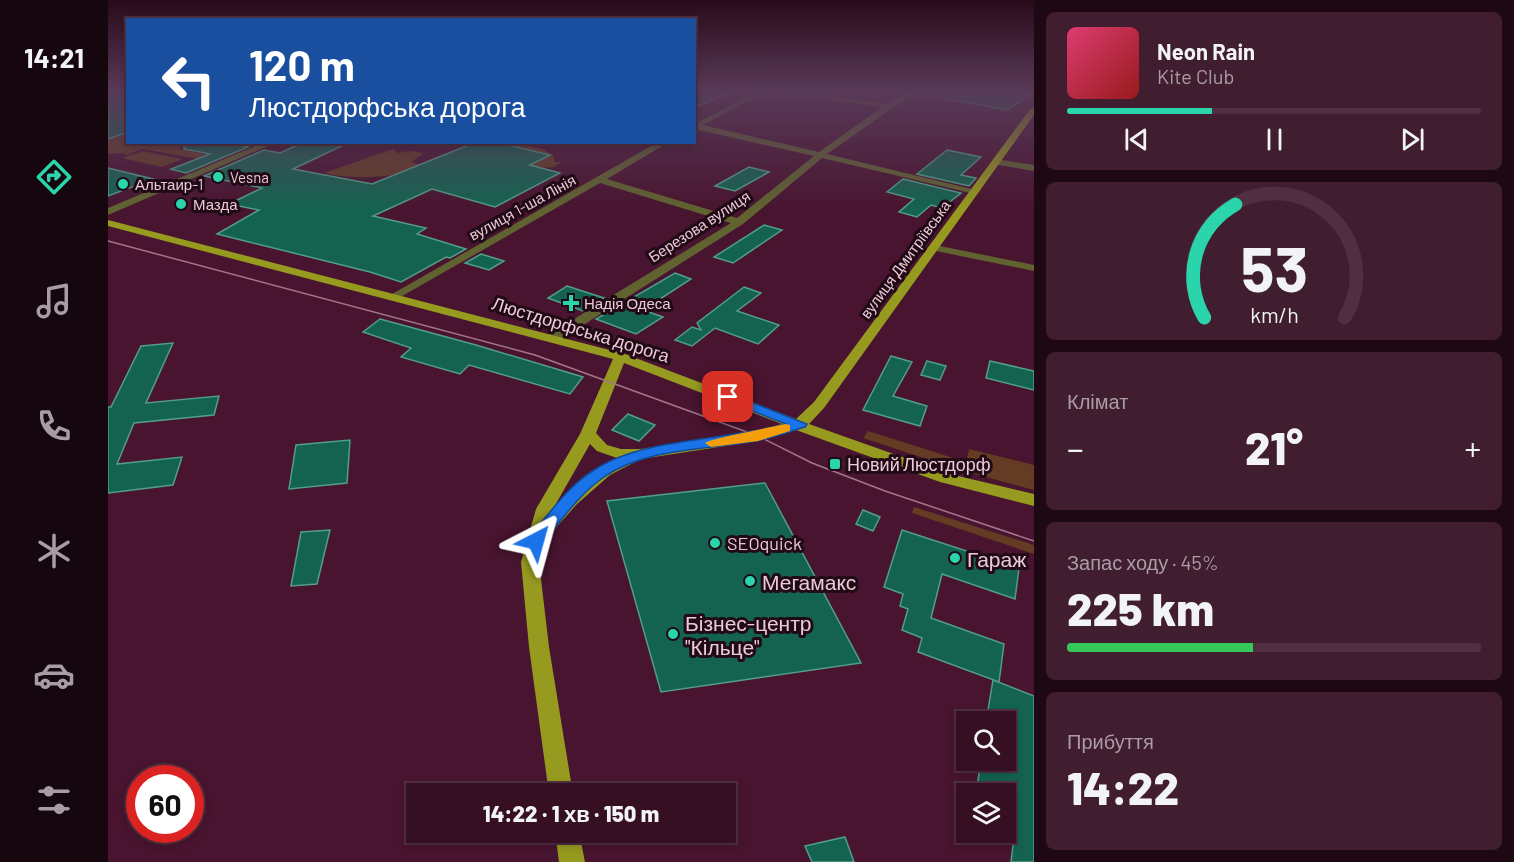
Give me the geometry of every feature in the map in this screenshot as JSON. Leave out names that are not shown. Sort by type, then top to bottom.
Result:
[{"type":"main road","name":"вулиця Дмитріївська","points":[[800,424],[819,405],[1018,131]]},
{"type":"main road","name":"Люстдорфська дорога","points":[[108,223],[621,357],[863,450],[946,478],[1034,500]]},
{"type":"main road","points":[[559,783],[531,587],[530,562],[544,509],[588,434],[621,357]]},
{"type":"main road","points":[[588,434],[602,448],[620,454],[641,454],[758,436],[800,424]]},
{"type":"main road","points":[[536,541],[572,497],[598,473],[641,454]]},
{"type":"main road","points":[[569,843],[572,862]]},
{"type":"street","points":[[717,131],[975,191]]},
{"type":"street","name":"Березова вулиця","points":[[553,338],[739,222],[819,156],[853,131]]},
{"type":"street","points":[[108,212],[268,144]]},
{"type":"street","name":"вулиця 1-ша Лінія","points":[[393,297],[662,144]]},
{"type":"street","points":[[996,162],[1034,168]]},
{"type":"street","points":[[601,180],[739,222]]},
{"type":"street","points":[[935,248],[1034,268]]},
{"type":"shaded area","points":[[126,133],[126,144],[186,144],[177,148],[212,156],[224,151],[234,153],[210,161],[143,149],[126,155],[123,153],[108,154],[108,137]]},
{"type":"shaded area","points":[[500,144],[524,144],[522,145],[543,149],[554,157],[554,162],[561,162],[554,167],[525,169],[549,155]]},
{"type":"shaded area","points":[[393,149],[398,153],[410,151],[424,153],[411,162],[427,167],[376,177],[350,177],[324,173]]},
{"type":"shaded area","points":[[143,151],[182,159],[162,167],[122,158]]},
{"type":"shaded area","points":[[868,431],[966,462],[969,449],[1034,465],[1034,490],[960,470],[863,438]]},
{"type":"shaded area","points":[[914,507],[1034,545],[1034,554],[912,513]]},
{"type":"building","points":[[108,131],[126,131],[126,133],[108,139]]},
{"type":"building","points":[[184,144],[236,144],[248,147],[186,173],[171,169],[210,154],[184,149]]},
{"type":"building","points":[[300,144],[346,144],[293,169],[372,184],[471,144],[503,144],[550,155],[530,165],[560,173],[495,207],[432,189],[373,216],[426,228],[417,234],[466,249],[450,258],[446,257],[401,282],[370,272],[217,234],[259,210],[229,204],[262,188],[204,176],[264,150],[280,153]]},
{"type":"building","points":[[947,150],[981,157],[961,175],[976,178],[969,186],[917,174]]},
{"type":"building","points":[[749,167],[769,172],[735,191],[715,186]]},
{"type":"building","name":"Альтаир-1","points":[[108,168],[153,179],[108,196]]},
{"type":"building","points":[[903,179],[961,193],[942,208],[931,205],[917,217],[899,212],[914,199],[887,192]]},
{"type":"building","points":[[764,225],[782,230],[733,263],[714,257]]},
{"type":"building","points":[[481,254],[504,261],[489,270],[465,263]]},
{"type":"building","points":[[675,273],[691,279],[643,310],[663,317],[636,334],[596,319]]},
{"type":"building","points":[[567,286],[604,298],[583,311],[548,298]]},
{"type":"building","points":[[744,287],[761,293],[737,311],[779,325],[758,344],[715,328],[692,346],[675,340],[692,327],[701,330],[697,323]]},
{"type":"building","points":[[380,319],[583,377],[570,394],[469,365],[460,374],[401,357],[411,348],[363,332]]},
{"type":"building","points":[[173,343],[146,403],[219,396],[214,415],[134,423],[117,464],[182,457],[173,485],[108,493],[108,407],[111,407],[141,346]]},
{"type":"building","points":[[891,356],[912,362],[893,396],[927,406],[920,426],[863,410]]},
{"type":"building","points":[[927,361],[946,366],[940,380],[921,375]]},
{"type":"building","points":[[990,361],[1034,371],[1034,390],[986,378]]},
{"type":"building","points":[[628,414],[655,425],[639,441],[612,430]]},
{"type":"building","points":[[350,440],[347,483],[289,489],[296,445]]},
{"type":"building","name":"Мегамакс","points":[[765,483],[861,663],[661,692],[607,501]]},
{"type":"building","points":[[863,510],[880,517],[873,531],[856,524]]},
{"type":"building","points":[[330,530],[317,584],[291,586],[301,532]]},
{"type":"building","points":[[902,530],[1019,568],[1015,599],[942,574],[931,618],[1004,644],[999,682],[918,652],[922,638],[902,630],[908,609],[900,606],[903,594],[884,587]]},
{"type":"building","points":[[993,680],[1034,696],[1034,862],[1011,862],[1013,843],[1016,843],[1016,783],[978,783],[979,771],[1016,771],[1016,711],[988,711]]},
{"type":"building","points":[[845,837],[854,862],[812,862],[805,846]]},
{"type":"tram line","points":[[108,241],[535,355],[758,436],[812,463],[885,491],[1034,541]]},
{"type":"slow traffic","points":[[711,443],[758,436],[785,428]]},
{"type":"place","name":"Vesna","points":[[218,177]]},
{"type":"place","name":"Альтаир-1","points":[[123,184]]},
{"type":"place","name":"Мазда","points":[[181,204]]},
{"type":"place","name":"Надія Одеса","points":[[571,303]]},
{"type":"place","name":"Новий Люстдорф","points":[[835,464]]},
{"type":"place","name":"SEOquick","points":[[715,543]]},
{"type":"place","name":"Гараж","points":[[955,558]]},
{"type":"place","name":"Мегамакс","points":[[750,581]]},
{"type":"place","name":"Бізнес-центр \"Кільце\"","points":[[673,634]]},
{"type":"route","points":[[536,541],[580,489],[598,473],[615,465],[641,454],[758,436],[800,424],[728,397]]}]
